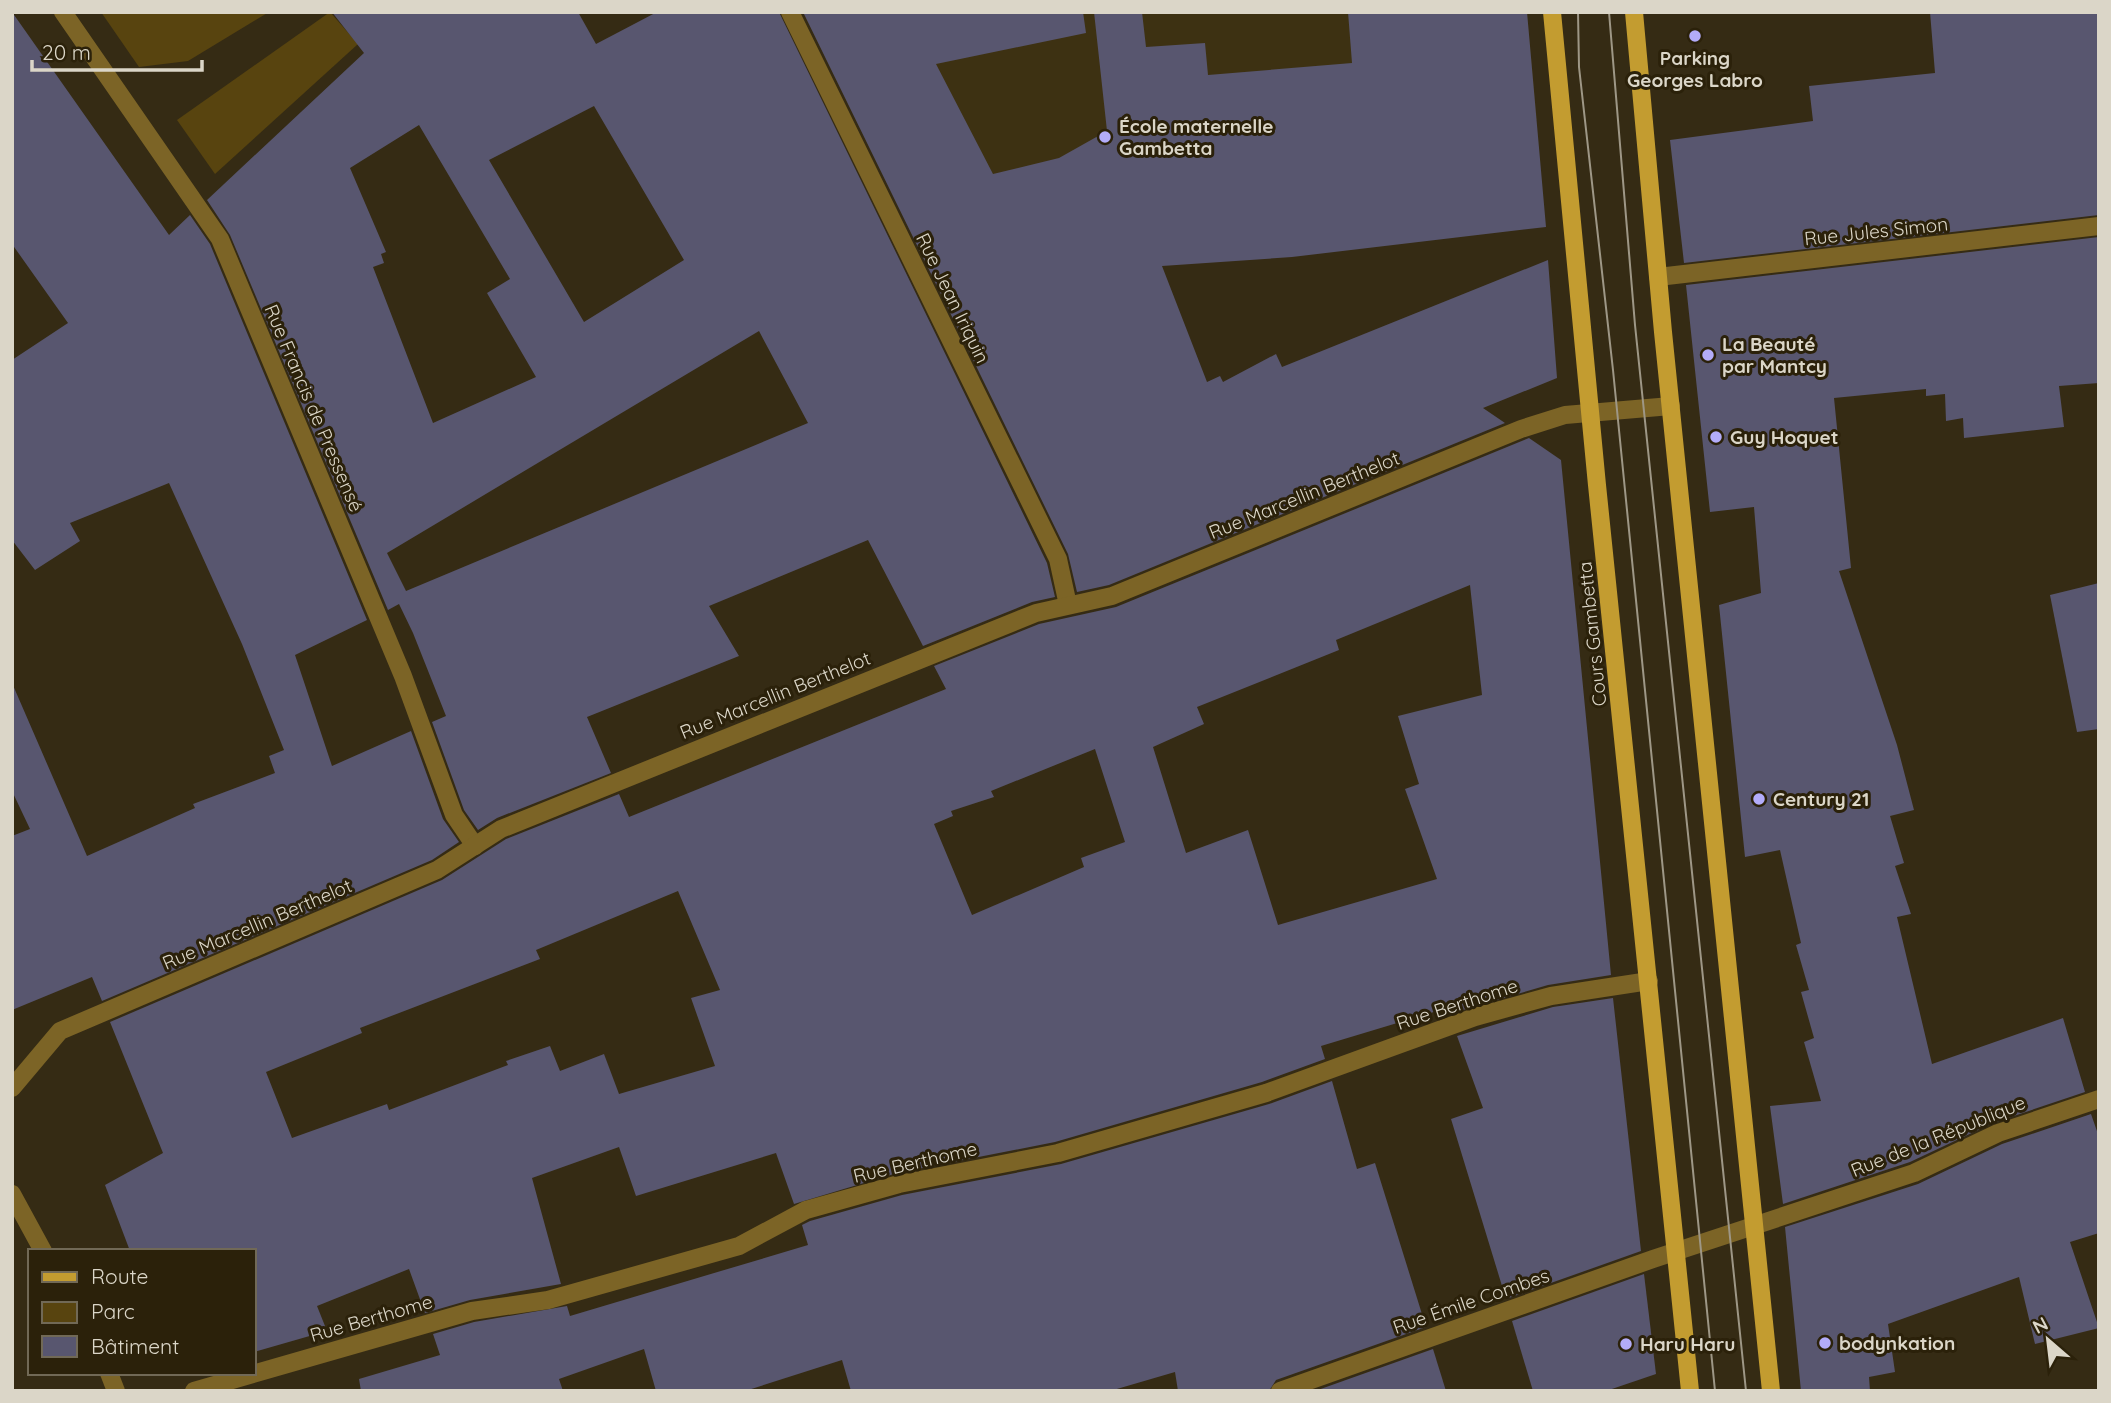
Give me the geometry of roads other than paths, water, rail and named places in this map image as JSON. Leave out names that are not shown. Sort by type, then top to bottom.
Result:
[{"type":"main road","name":"Cours Gambetta","points":[[1552,12],[1590,413],[1690,1391]]},
{"type":"main road","points":[[1634,12],[1658,277],[1771,1391]]},
{"type":"street","name":"Rue Francis de Pressensé","points":[[64,12],[220,239],[398,663],[454,815],[475,846]]},
{"type":"street","name":"Rue Jean Iriquin","points":[[790,12],[1058,559],[1068,605]]},
{"type":"street","name":"Rue Jules Simon","points":[[1658,277],[2099,226]]},
{"type":"street","name":"Rue Marcellin Berthelot","points":[[12,1088],[60,1031],[438,870],[501,829],[1036,613],[1112,596],[1521,429],[1565,415],[1671,406]]},
{"type":"street","name":"Rue Berthome","points":[[256,1373],[472,1311],[548,1300],[739,1246],[806,1210],[899,1184],[1058,1153],[1253,1097],[1500,1010],[1551,996],[1649,981]]},
{"type":"street","name":"Rue de la République","points":[[1754,1227],[1914,1173],[1998,1133],[2099,1099]]},
{"type":"street","points":[[12,1194],[42,1249]]},
{"type":"street","points":[[1677,1252],[1754,1227]]},
{"type":"street","name":"Rue Émile Combes","points":[[1280,1391],[1677,1252]]},
{"type":"street","name":"Rue Berthome","points":[[194,1391],[250,1375]]},
{"type":"tram line","points":[[1578,12],[1579,67],[1613,370],[1715,1391]]},
{"type":"tram line","points":[[1609,12],[1635,325],[1746,1391]]},
{"type":"place","name":"Parking Georges Labro","points":[[1695,36]]},
{"type":"place","name":"École maternelle Gambetta","points":[[1105,137]]},
{"type":"place","name":"La Beauté par Mantcy","points":[[1708,355]]},
{"type":"place","name":"Guy Hoquet","points":[[1716,437]]},
{"type":"place","name":"Century 21","points":[[1759,799]]},
{"type":"place","name":"bodynkation","points":[[1825,1343]]},
{"type":"place","name":"Haru Haru","points":[[1626,1344]]}]
